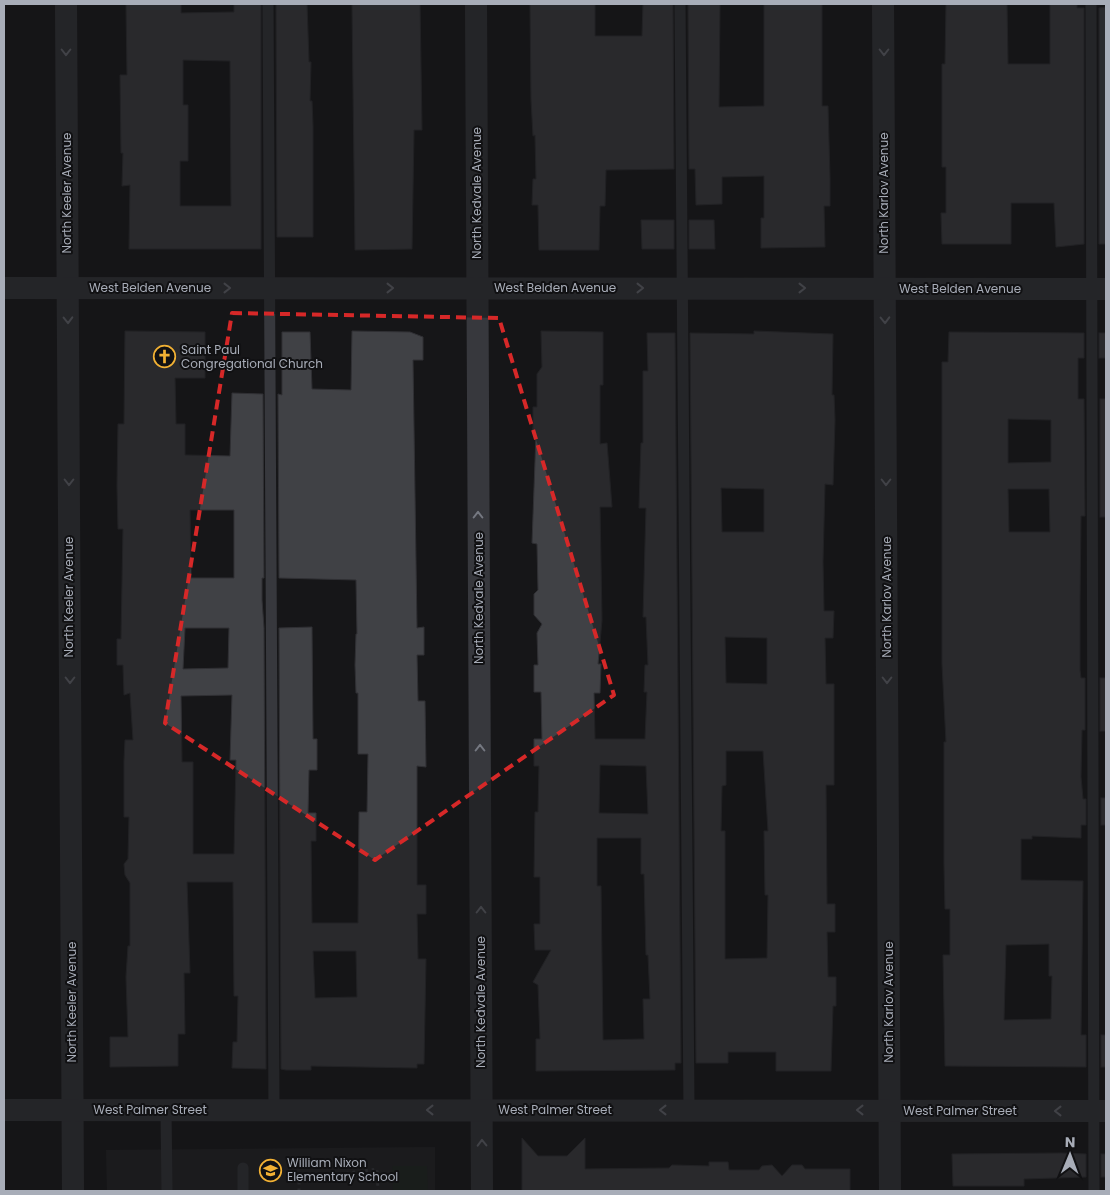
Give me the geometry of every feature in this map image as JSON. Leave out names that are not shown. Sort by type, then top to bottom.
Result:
[{"type":"street","name":"North Keeler Avenue","points":[[66,4],[73,1191]]},
{"type":"street","name":"North Kedvale Avenue","points":[[476,4],[482,1191]]},
{"type":"street","name":"North Karlov Avenue","points":[[884,4],[890,1191]]},
{"type":"street","name":"West Belden Avenue","points":[[4,288],[1099,289]]},
{"type":"street","name":"West Palmer Street","points":[[4,1110],[1100,1111]]},
{"type":"lane","points":[[268,4],[274,1110]]},
{"type":"lane","points":[[680,4],[689,1110]]},
{"type":"lane","points":[[1092,4],[1099,289],[1100,1111],[1094,1191]]},
{"type":"lane","points":[[166,1110],[167,1191]]},
{"type":"lane","points":[[243,1168],[243,1191]]},
{"type":"path","points":[[299,1191],[299,1180],[377,1169],[378,1191]]},
{"type":"highlighted area","points":[[232,313],[499,318],[614,695],[375,860],[165,723]]},
{"type":"shaded area","name":"William Nixon Elementary School","points":[[435,1147],[435,1191],[107,1191],[106,1150]]},
{"type":"shaded area","points":[[392,1166],[427,1166],[428,1191],[393,1191]]},
{"type":"building","points":[[126,4],[181,4],[181,13],[234,12],[234,4],[261,4],[261,249],[129,249],[130,185],[122,186],[123,153],[121,153],[120,75],[127,75]],"holes":[[[183,60],[230,61],[231,206],[180,206],[180,161],[188,161],[188,105],[183,105]]]},
{"type":"building","points":[[276,4],[307,4],[309,62],[311,62],[310,101],[312,101],[313,126],[313,237],[277,237]]},
{"type":"building","points":[[352,4],[420,4],[422,130],[414,130],[412,249],[355,250]]},
{"type":"building","points":[[530,4],[595,4],[595,36],[642,36],[643,4],[673,4],[674,169],[606,170],[605,206],[600,206],[599,250],[539,250],[538,205],[532,205],[533,179],[536,179],[535,135],[533,136],[531,99]]},
{"type":"building","points":[[688,4],[720,4],[719,107],[764,106],[764,4],[822,4],[822,106],[828,106],[830,178],[830,206],[824,206],[825,247],[761,248],[761,218],[764,218],[764,176],[722,177],[722,204],[696,205],[695,169],[689,169]]},
{"type":"building","points":[[946,4],[1007,4],[1008,64],[1050,64],[1050,4],[1077,4],[1077,8],[1084,8],[1084,244],[1056,247],[1054,203],[1011,203],[1011,244],[942,244],[941,213],[946,213],[946,167],[942,167],[942,64],[945,64]]},
{"type":"building","points":[[1106,7],[1106,244],[1099,244],[1099,8]]},
{"type":"building","points":[[641,220],[674,220],[674,249],[642,249]]},
{"type":"building","points":[[689,220],[714,220],[715,249],[689,249]]},
{"type":"building","points":[[125,331],[205,332],[205,378],[175,378],[176,424],[185,424],[185,455],[230,456],[232,393],[263,394],[264,578],[262,578],[262,600],[264,628],[266,1069],[232,1068],[233,1042],[237,1042],[238,996],[234,996],[233,882],[187,882],[190,973],[184,973],[185,1034],[178,1034],[178,1066],[110,1067],[110,1037],[128,1037],[126,977],[128,946],[130,946],[130,883],[125,875],[124,864],[128,859],[129,817],[124,817],[124,761],[125,740],[133,740],[130,693],[124,695],[123,665],[117,665],[117,639],[121,639],[123,529],[118,529],[118,424],[124,424]],"holes":[[[190,510],[234,510],[234,578],[191,578]],[[185,628],[229,628],[228,668],[183,669]],[[232,695],[230,760],[236,760],[234,854],[193,854],[193,762],[182,762],[181,696]]]},
{"type":"building","points":[[352,331],[410,332],[423,337],[423,360],[413,360],[417,628],[424,627],[424,655],[417,655],[418,701],[425,701],[426,767],[417,766],[417,885],[426,885],[426,914],[417,914],[418,959],[426,959],[424,1064],[417,1064],[417,1068],[311,1066],[311,1070],[286,1070],[281,1069],[279,628],[312,627],[313,739],[317,739],[317,770],[309,770],[308,813],[316,813],[316,841],[311,841],[312,923],[358,923],[359,812],[367,812],[368,754],[358,754],[358,693],[356,693],[355,665],[357,634],[356,580],[279,578],[278,394],[282,395],[282,332],[310,332],[312,389],[351,390]],"holes":[[[313,951],[356,951],[357,997],[315,998]]]},
{"type":"building","points":[[541,331],[603,332],[603,385],[600,385],[600,444],[607,443],[612,507],[600,507],[602,620],[598,664],[601,664],[600,693],[594,693],[595,739],[645,739],[647,692],[644,692],[645,665],[648,665],[646,617],[643,617],[646,508],[639,508],[641,443],[643,443],[643,371],[648,371],[647,333],[675,333],[681,1063],[675,1063],[675,1070],[536,1071],[536,1039],[540,1039],[538,985],[533,982],[551,950],[535,950],[534,924],[540,924],[540,877],[534,877],[535,812],[538,812],[539,766],[534,766],[534,739],[542,739],[541,692],[534,692],[534,665],[538,665],[537,633],[542,624],[534,615],[534,594],[538,590],[537,544],[532,543],[536,434],[533,434],[533,407],[537,407],[537,374],[542,367]],"holes":[[[600,765],[646,766],[648,814],[599,813]],[[597,838],[641,838],[641,874],[644,874],[646,955],[648,955],[650,999],[643,999],[644,1039],[603,1040],[601,886],[597,886]]]},
{"type":"building","points":[[754,331],[833,334],[832,395],[834,395],[835,420],[833,485],[825,484],[823,562],[824,611],[834,611],[833,638],[825,638],[826,684],[834,684],[834,785],[826,785],[827,904],[835,904],[835,932],[827,932],[828,977],[836,977],[836,1006],[833,1006],[831,1071],[776,1071],[776,1052],[728,1052],[728,1063],[696,1063],[690,333],[754,334]],"holes":[[[721,488],[764,489],[764,532],[722,532]],[[725,637],[767,638],[767,684],[726,683]],[[726,751],[763,751],[768,831],[764,831],[765,895],[768,895],[767,958],[725,959],[725,831],[721,831],[722,786],[726,785]]]},
{"type":"building","points":[[949,332],[1084,333],[1084,358],[1078,358],[1078,399],[1084,399],[1085,516],[1081,516],[1080,670],[1081,678],[1085,678],[1085,730],[1082,730],[1081,777],[1083,799],[1086,799],[1086,825],[1081,825],[1081,838],[1032,836],[1032,839],[1021,839],[1021,880],[1083,881],[1081,1035],[1086,1035],[1086,1067],[945,1066],[943,955],[950,955],[950,909],[945,909],[944,864],[944,742],[946,742],[942,664],[942,362],[948,362]],"holes":[[[1008,419],[1051,420],[1051,462],[1008,463]],[[1008,489],[1049,489],[1050,532],[1009,532]],[[1049,944],[1049,976],[1052,976],[1051,1019],[1004,1020],[1006,945]]]},
{"type":"building","points":[[1099,333],[1106,333],[1106,358],[1099,358]]},
{"type":"building","points":[[1100,399],[1106,399],[1106,517],[1100,517]]},
{"type":"building","points":[[1100,678],[1106,678],[1106,731],[1100,731]]},
{"type":"building","points":[[1101,798],[1106,798],[1106,825],[1101,825]]},
{"type":"building","points":[[1101,1035],[1106,1035],[1106,1067],[1101,1067]]},
{"type":"building","points":[[522,1138],[538,1156],[567,1156],[585,1138],[585,1169],[669,1168],[672,1165],[709,1166],[709,1162],[728,1162],[729,1170],[759,1170],[762,1166],[772,1165],[782,1176],[792,1165],[802,1165],[805,1169],[850,1169],[850,1191],[522,1191]]},
{"type":"building","points":[[952,1154],[1086,1154],[1086,1177],[1024,1179],[1024,1186],[953,1186]]},
{"type":"building","points":[[1101,1154],[1106,1154],[1106,1177],[1101,1177]]},
{"type":"place","name":"Saint Paul Congregational Church","points":[[165,357]]},
{"type":"place","name":"William Nixon Elementary School","points":[[271,1170]]}]
